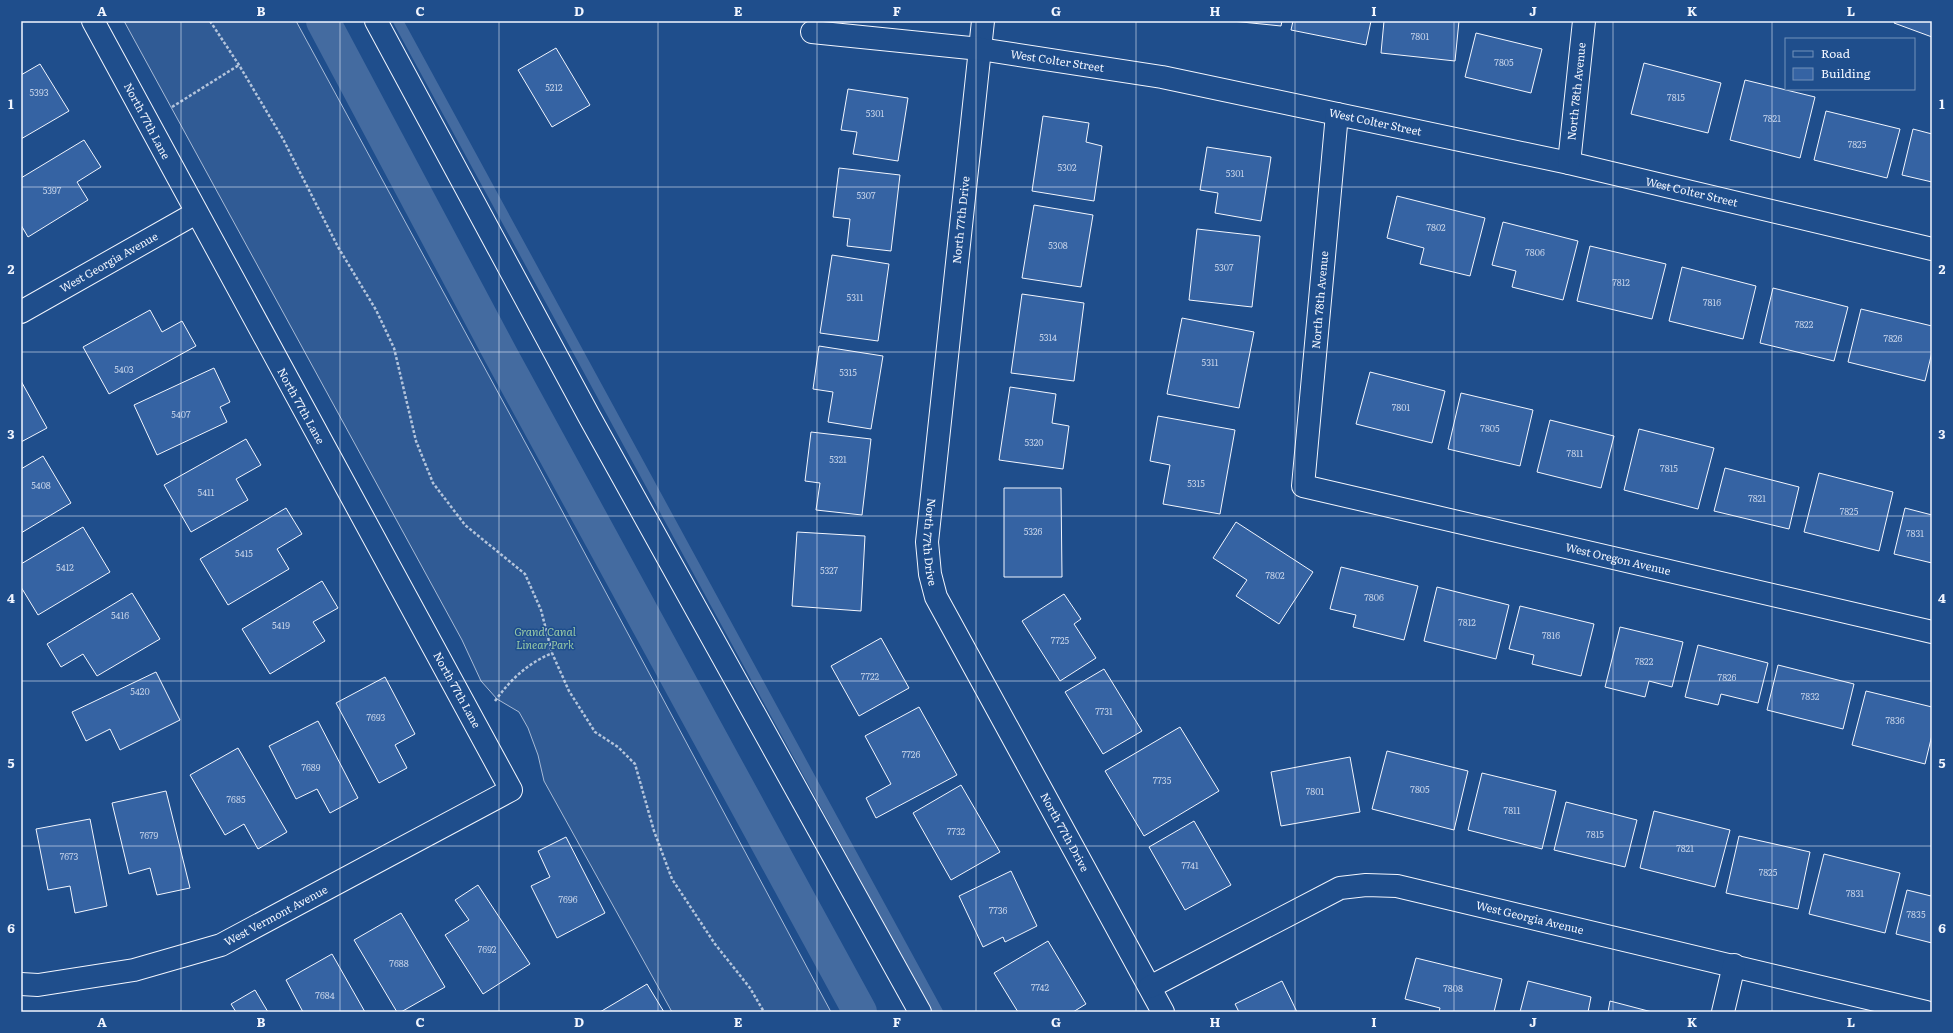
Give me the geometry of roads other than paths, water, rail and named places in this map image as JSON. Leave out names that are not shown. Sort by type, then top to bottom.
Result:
[{"type":"street","name":"North 77th Lane","points":[[93,21],[511,790]]},
{"type":"street","points":[[376,21],[593,422],[920,1012]]},
{"type":"street","name":"North 77th Drive","points":[[983,21],[927,542],[930,574],[936,597],[1150,987]]},
{"type":"street","name":"North 78th Avenue","points":[[1569,163],[1584,21]]},
{"type":"street","name":"West Colter Street","points":[[812,32],[980,49],[1162,76],[1569,163],[1932,249]]},
{"type":"street","name":"North 78th Avenue","points":[[1303,486],[1337,114]]},
{"type":"street","name":"West Georgia Avenue","points":[[21,312],[196,213]]},
{"type":"street","name":"West Oregon Avenue","points":[[1303,486],[1932,632]]},
{"type":"street","name":"West Vermont Avenue","points":[[21,984],[38,985],[134,970],[221,945],[511,790]]},
{"type":"street","name":"West Georgia Avenue","points":[[1150,987],[1340,888],[1366,885],[1397,886],[1734,965],[1926,1012]]},
{"type":"street","points":[[1723,1012],[1734,965]]},
{"type":"street","points":[[1150,987],[1163,1012]]},
{"type":"waterway","points":[[323,21],[501,355],[860,1012]]},
{"type":"waterway","points":[[398,21],[938,1012]]},
{"type":"park label","name":"Grand Canal Linear Park","points":[[545,638]]}]
